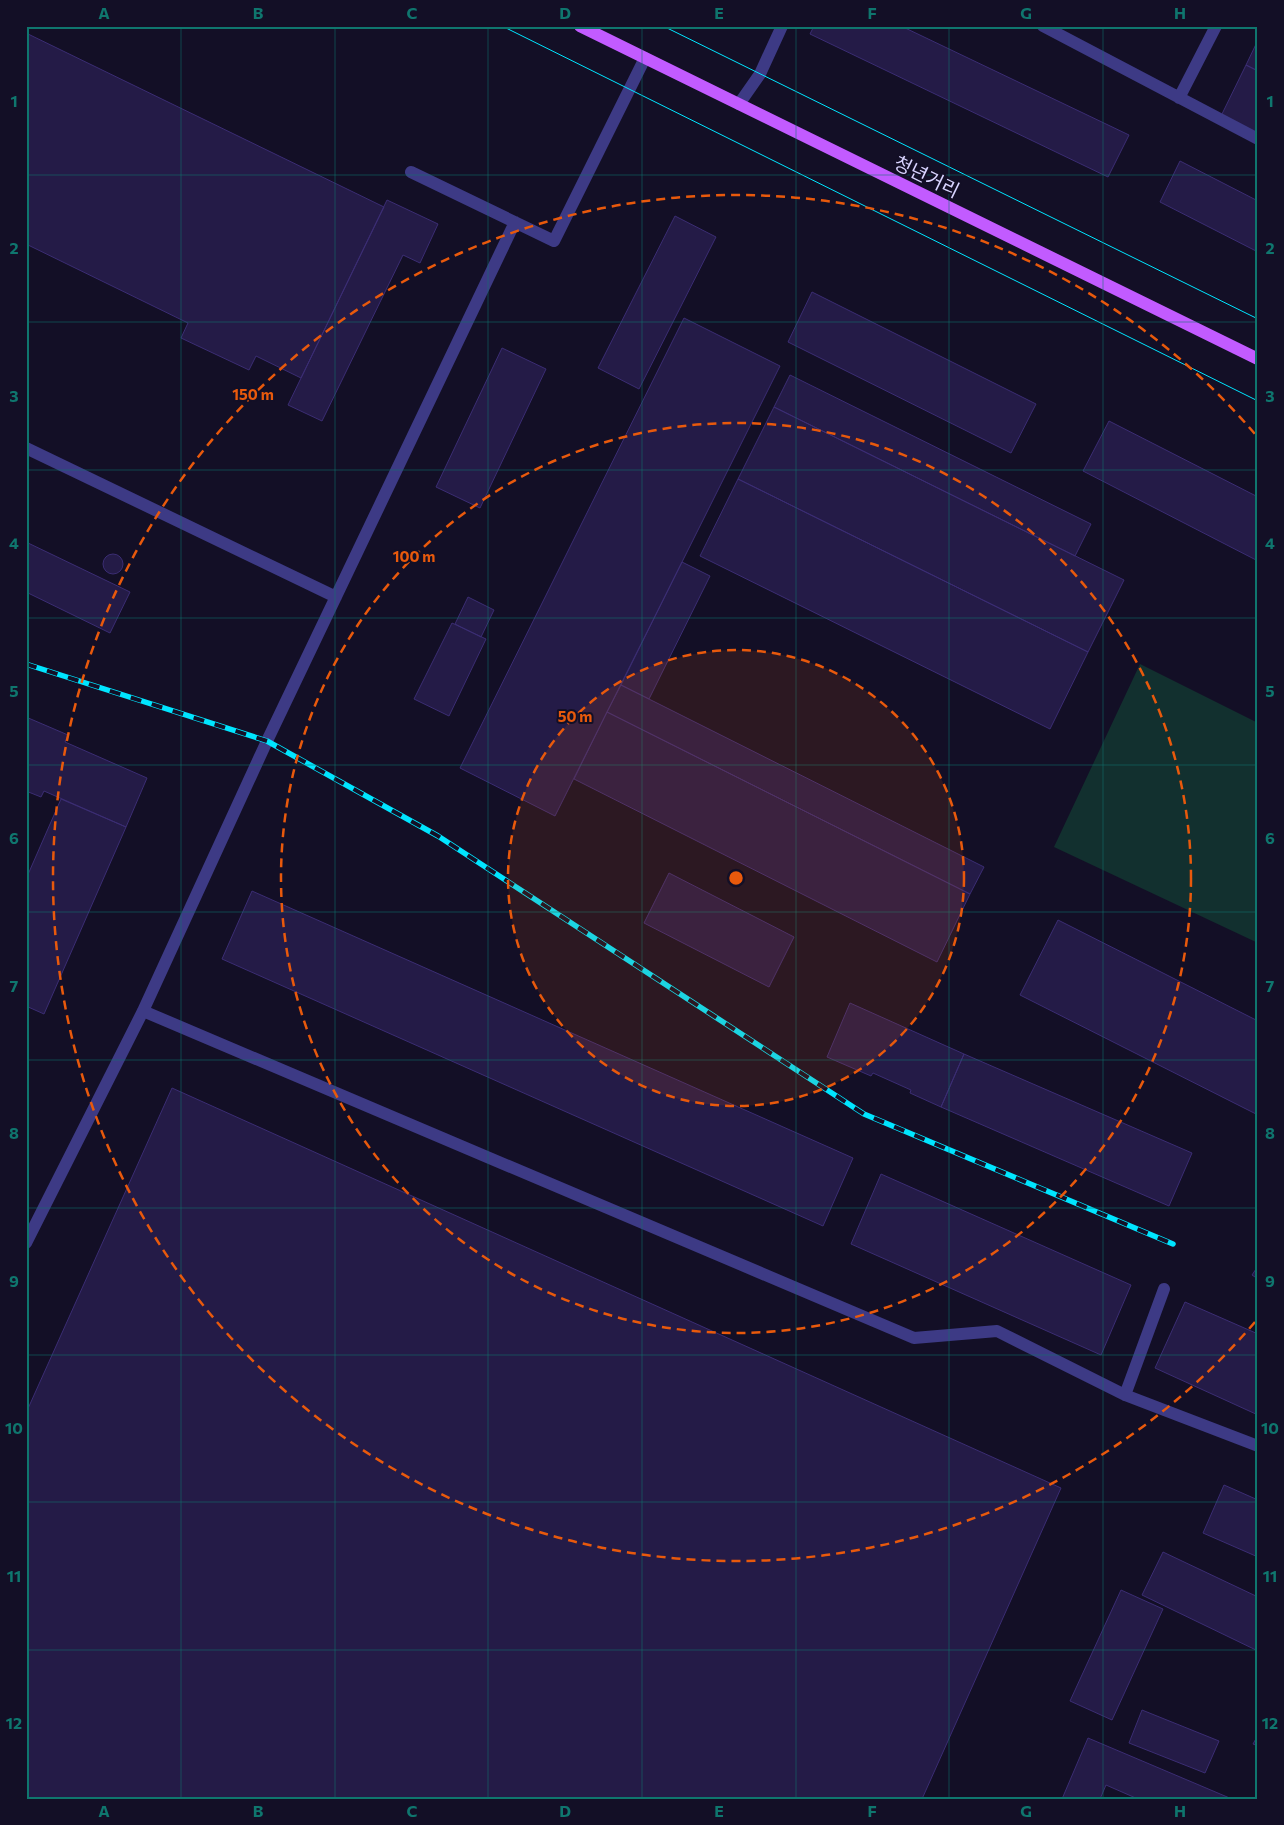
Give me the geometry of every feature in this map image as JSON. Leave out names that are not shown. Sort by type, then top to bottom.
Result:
[{"type":"main road","name":"청년거리","points":[[580,26],[1258,359]]},
{"type":"street","points":[[739,104],[760,74],[782,26]]},
{"type":"street","points":[[1043,26],[1258,139]]},
{"type":"street","points":[[1179,98],[1216,26]]},
{"type":"street","points":[[411,172],[554,241],[645,58]]},
{"type":"street","points":[[26,1243],[143,1011],[336,597],[515,222]]},
{"type":"street","points":[[26,448],[336,597]]},
{"type":"street","points":[[143,1011],[914,1338],[997,1331],[1125,1395],[1258,1446]]},
{"type":"street","points":[[1125,1395],[1164,1290]]},
{"type":"green space","points":[[1140,664],[1258,723],[1258,943],[1054,847]]},
{"type":"building","points":[[814,26],[901,26],[1129,135],[1108,177],[810,34]]},
{"type":"building","points":[[26,33],[384,207],[301,378],[256,356],[249,370],[181,338],[188,323],[26,244]]},
{"type":"building","points":[[1258,40],[1258,71],[1246,65]]},
{"type":"building","points":[[1246,65],[1258,71],[1258,134],[1221,116]]},
{"type":"building","points":[[1180,161],[1258,201],[1258,252],[1160,202]]},
{"type":"building","points":[[387,200],[438,224],[420,263],[403,255],[322,421],[288,405]]},
{"type":"building","points":[[675,216],[716,237],[639,389],[598,368]]},
{"type":"building","points":[[812,292],[1036,404],[1011,453],[788,342]]},
{"type":"building","points":[[684,318],[780,366],[555,816],[460,768]]},
{"type":"building","points":[[502,348],[546,369],[480,508],[436,487]]},
{"type":"building","points":[[790,375],[1091,524],[1075,556],[774,407]]},
{"type":"building","points":[[774,407],[1124,580],[1088,652],[738,479]]},
{"type":"building","points":[[1109,421],[1258,497],[1258,561],[1083,471]]},
{"type":"building","points":[[738,479],[1088,652],[1050,729],[700,556]]},
{"type":"building","points":[[26,542],[130,592],[110,633],[26,592]]},
{"type":"building","points":[[113,554],[120,557],[123,564],[120,571],[113,574],[106,571],[103,564],[106,557]]},
{"type":"building","points":[[682,562],[710,576],[649,699],[621,685]]},
{"type":"building","points":[[468,597],[494,610],[481,637],[455,624]]},
{"type":"building","points":[[452,623],[486,639],[449,716],[414,699]]},
{"type":"building","points":[[621,685],[984,867],[970,894],[607,712]]},
{"type":"building","points":[[607,712],[970,894],[937,962],[574,779]]},
{"type":"building","points":[[26,717],[68,735],[65,742],[147,778],[126,827],[44,791],[41,797],[26,791]]},
{"type":"building","points":[[61,799],[126,827],[44,1014],[26,1006],[26,879]]},
{"type":"building","points":[[669,873],[794,937],[769,987],[644,923]]},
{"type":"building","points":[[252,891],[853,1158],[823,1226],[222,959]]},
{"type":"building","points":[[1058,920],[1258,1021],[1258,1115],[1020,995]]},
{"type":"building","points":[[850,1003],[964,1054],[941,1107],[910,1093],[911,1090],[873,1073],[871,1076],[827,1057]]},
{"type":"building","points":[[964,1054],[1192,1153],[1169,1206],[941,1107]]},
{"type":"building","points":[[172,1088],[1061,1488],[922,1799],[26,1799],[26,1413]]},
{"type":"building","points":[[881,1174],[1131,1285],[1101,1355],[851,1244]]},
{"type":"building","points":[[1258,1266],[1258,1279],[1252,1275]]},
{"type":"building","points":[[1185,1302],[1258,1334],[1258,1415],[1155,1368]]},
{"type":"building","points":[[1224,1485],[1258,1500],[1258,1557],[1203,1533]]},
{"type":"building","points":[[1163,1552],[1258,1597],[1258,1651],[1142,1595]]},
{"type":"building","points":[[1121,1590],[1163,1609],[1112,1720],[1070,1701]]},
{"type":"building","points":[[1142,1710],[1219,1741],[1205,1773],[1129,1743]]},
{"type":"building","points":[[1258,1735],[1258,1746],[1253,1744]]},
{"type":"building","points":[[1088,1738],[1232,1799],[1138,1799],[1106,1785],[1100,1799],[1062,1799]]},
{"type":"tram line","points":[[502,26],[1258,401]]},
{"type":"tram line","points":[[663,26],[1258,319]]},
{"type":"railway","points":[[26,664],[267,741],[438,836],[864,1114],[1173,1244]]}]
